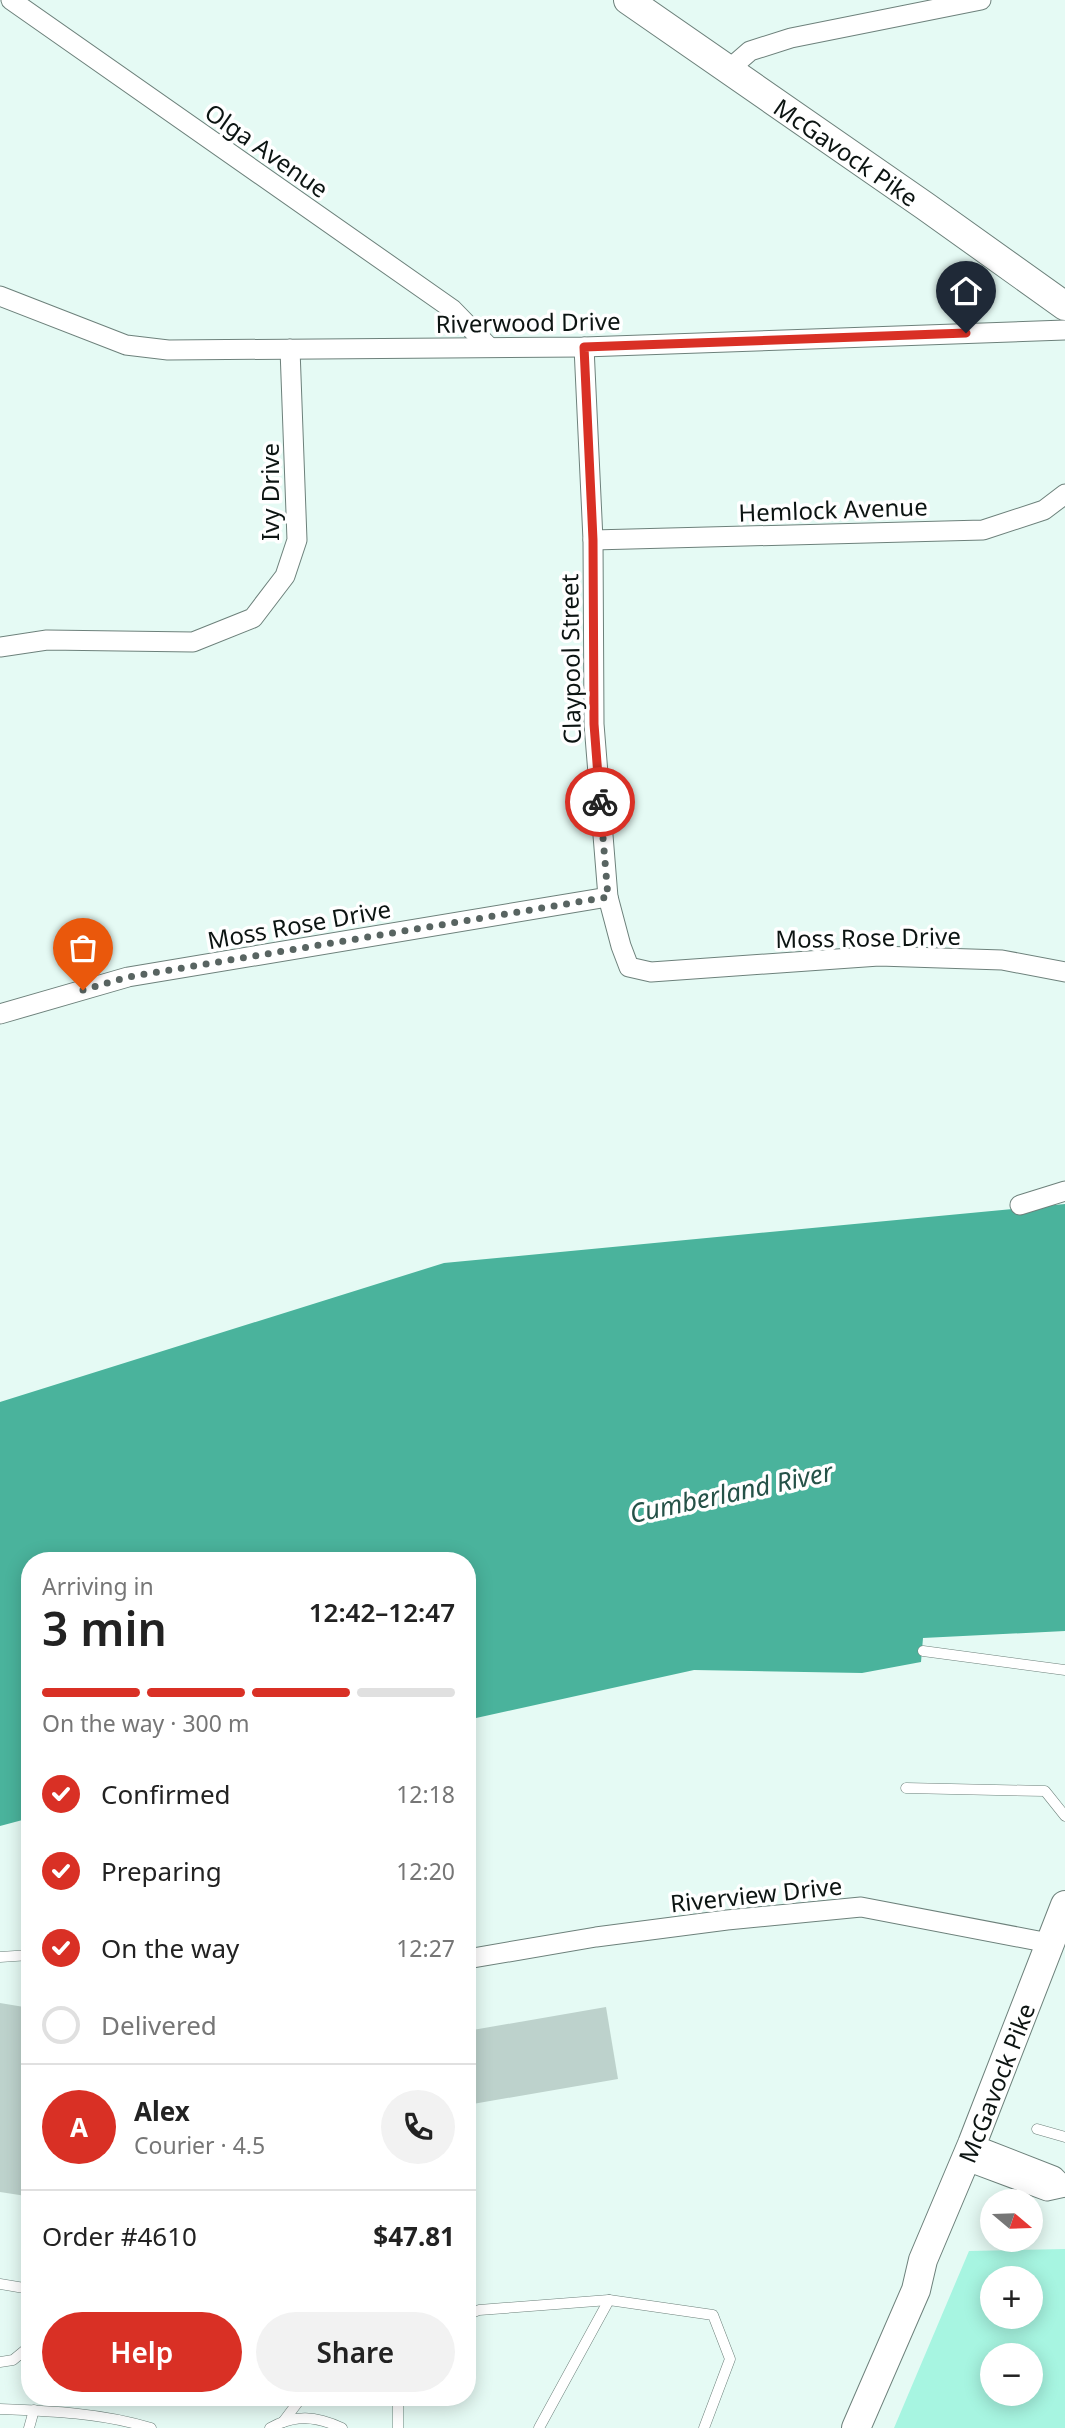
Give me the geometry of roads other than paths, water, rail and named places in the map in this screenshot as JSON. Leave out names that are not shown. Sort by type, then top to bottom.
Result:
[{"type":"street","name":"Olga Avenue","points":[[11,0],[452,309],[489,346]]},
{"type":"street","name":"McGavock Pike","points":[[628,0],[1065,306]]},
{"type":"street","points":[[727,71],[750,51],[791,38],[981,0]]},
{"type":"street","name":"Riverwood Drive","points":[[0,296],[126,345],[168,350],[584,347],[1065,330]]},
{"type":"street","name":"Claypool Street","points":[[584,347],[593,540],[594,724],[608,897],[629,967]]},
{"type":"street","name":"Ivy Drive","points":[[0,647],[47,640],[193,642],[253,618],[285,576],[297,540],[290,349]]},
{"type":"street","name":"Hemlock Avenue","points":[[593,540],[983,530],[1044,510],[1065,494]]},
{"type":"street","name":"Moss Rose Drive","points":[[0,1014],[128,977],[608,897]]},
{"type":"street","name":"Moss Rose Drive","points":[[629,967],[652,972],[879,956],[1002,960],[1065,972]]},
{"type":"street","points":[[1020,1205],[1065,1191]]},
{"type":"street","name":"McGavock Pike","points":[[856,2428],[915,2290],[923,2260],[1065,1905]]},
{"type":"street","name":"Riverview Drive","points":[[476,1957],[609,1935],[727,1920],[861,1908],[1049,1943]]},
{"type":"street","points":[[968,2152],[1047,2191],[1065,2187]]},
{"type":"street","name":"McGavock Pike","points":[[838,2428],[905,2286],[923,2260]]},
{"type":"lane","points":[[923,1651],[1065,1670]]},
{"type":"lane","points":[[906,1788],[1045,1791],[1065,1816]]},
{"type":"lane","points":[[0,1957],[21,1956]]},
{"type":"lane","points":[[1037,2129],[1065,2137]]},
{"type":"lane","points":[[0,2284],[21,2288]]},
{"type":"lane","points":[[539,2428],[609,2300]]},
{"type":"lane","points":[[476,2311],[609,2300],[713,2315],[730,2359],[704,2428]]},
{"type":"lane","points":[[0,2362],[13,2360],[21,2353]]},
{"type":"lane","points":[[282,2422],[295,2406]]},
{"type":"lane","points":[[398,2406],[398,2428]]},
{"type":"lane","points":[[0,2409],[120,2419],[151,2428]]},
{"type":"lane","points":[[29,2428],[34,2410]]},
{"type":"lane","points":[[270,2428],[295,2417],[328,2422],[342,2428]]},
{"type":"water","name":"Cumberland River","points":[[1065,1204],[1065,1631],[923,1638],[921,1662],[862,1673],[694,1670],[476,1718],[476,1552],[21,1552],[21,1820],[0,1826],[0,1402],[444,1263]]}]
